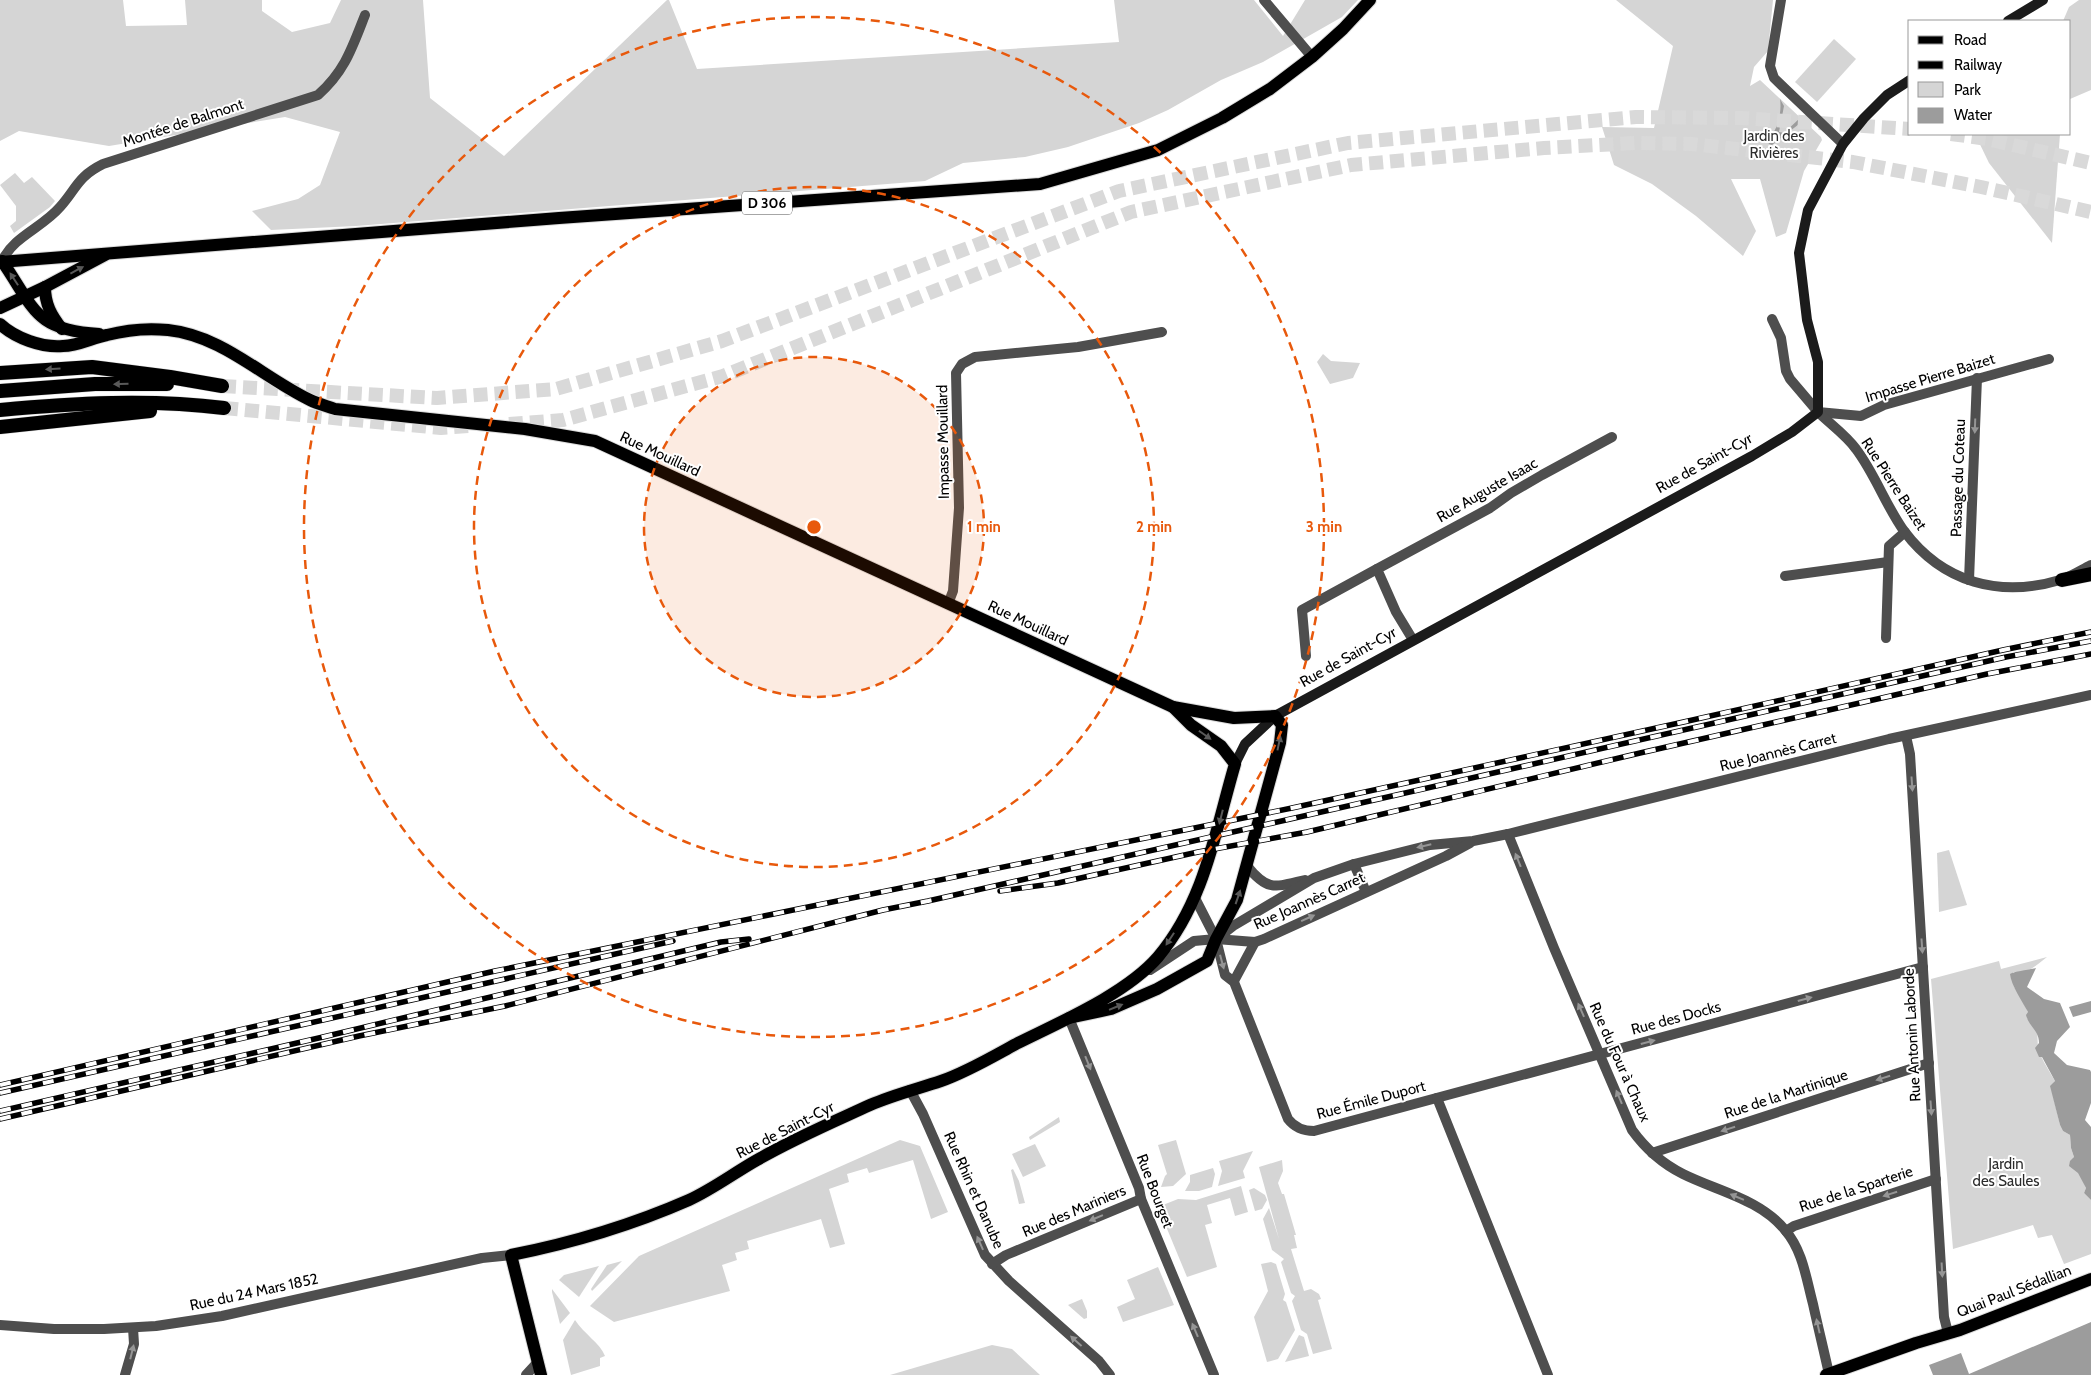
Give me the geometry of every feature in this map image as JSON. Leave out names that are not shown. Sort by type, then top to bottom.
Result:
[{"type":"highway","points":[[0,373],[92,367],[222,386],[150,383],[95,384],[0,392]]},
{"type":"highway","points":[[0,410],[79,404],[200,405],[224,408]]},
{"type":"highway","points":[[0,427],[200,405]]},
{"type":"highway","points":[[2062,580],[2091,574]]},
{"type":"main road","name":"D 306","points":[[1,262],[559,218],[1040,184],[1158,150],[1222,118],[1262,94],[1312,57],[1343,29],[1370,0]]},
{"type":"main road","points":[[2010,20],[2043,0]]},
{"type":"main road","points":[[1818,412],[1818,362],[1807,320],[1799,253],[1808,210],[1843,144],[1864,118],[1887,95],[1908,81]]},
{"type":"main road","name":"D 306","points":[[0,308],[110,253]]},
{"type":"main road","name":"Rue Mouillard","points":[[1,262],[39,316],[46,322],[62,329],[71,332],[109,334],[151,330],[185,334],[233,352],[310,400],[335,409],[525,429],[595,441],[1173,707],[1234,718],[1275,716]]},
{"type":"main road","points":[[45,287],[48,309],[62,329]]},
{"type":"main road","name":"Rue Mouillard","points":[[0,324],[15,336],[50,346],[76,344],[109,334]]},
{"type":"main road","name":"Rue de Saint-Cyr","points":[[511,1255],[554,1246],[658,1213],[719,1185],[765,1156],[873,1104],[910,1090],[942,1081],[1069,1018],[1132,982],[1157,957],[1196,898],[1210,858],[1235,764],[1245,744],[1275,716],[1766,448],[1792,432],[1818,412]]},
{"type":"main road","name":"Rue Mouillard","points":[[1173,707],[1190,725],[1221,746],[1235,764]]},
{"type":"main road","name":"Rue de Saint-Cyr","points":[[1069,1018],[1111,1009],[1157,989],[1206,961],[1237,900],[1247,866],[1280,743],[1282,725],[1275,716]]},
{"type":"main road","points":[[511,1255],[540,1369]]},
{"type":"main road","name":"Quai Paul Sédallian","points":[[1828,1374],[1916,1342],[1948,1333],[2091,1279]]},
{"type":"street","points":[[1264,0],[1312,57]]},
{"type":"street","points":[[1781,0],[1770,66],[1774,78],[1843,144]]},
{"type":"street","name":"Montée de Balmont","points":[[1,262],[12,245],[48,219],[61,207],[78,181],[88,171],[103,164],[318,95],[334,81],[348,60],[365,15]]},
{"type":"street","name":"Rue Pierre Baizet","points":[[1772,319],[1781,338],[1786,371],[1790,380],[1818,412],[1856,449],[1904,532],[1928,556],[1953,575],[1987,586],[2022,589],[2062,580],[2091,565]]},
{"type":"street","name":"Impasse Mouillard","points":[[948,604],[953,591],[959,508],[956,373],[962,364],[975,356],[1078,347],[1162,332]]},
{"type":"street","name":"Impasse Pierre Baizet","points":[[1818,412],[1861,416],[1884,405],[2049,359]]},
{"type":"street","name":"Passage du Coteau","points":[[1969,580],[1977,378]]},
{"type":"street","name":"Rue Auguste Isaac","points":[[1306,656],[1302,610],[1490,508],[1511,493],[1612,437]]},
{"type":"street","points":[[1886,638],[1889,546],[1904,532]]},
{"type":"street","points":[[1785,576],[1888,562]]},
{"type":"street","points":[[1377,569],[1396,612],[1414,640]]},
{"type":"street","name":"Rue Pierre Baizet","points":[[2062,580],[2091,582]]},
{"type":"street","name":"Rue Joannès Carret","points":[[1216,939],[1233,926],[1314,878],[1354,864],[1430,845],[1473,841],[1508,834],[1906,736],[2091,695]]},
{"type":"street","name":"Rue Antonin Laborde","points":[[1906,736],[1910,754],[1944,1317],[1948,1333]]},
{"type":"street","name":"Rue du Four à Chaux","points":[[1508,834],[1554,948],[1632,1130],[1642,1144],[1652,1153],[1682,1174],[1758,1206],[1776,1220],[1786,1231],[1802,1257],[1828,1374]]},
{"type":"street","name":"Rue Joannès Carret","points":[[1216,939],[1255,942],[1446,856],[1473,841]]},
{"type":"street","points":[[1354,864],[1366,892]]},
{"type":"street","points":[[1247,866],[1259,880],[1273,886],[1314,878]]},
{"type":"street","points":[[1196,898],[1216,939]]},
{"type":"street","name":"Rue Émile Duport","points":[[1216,939],[1225,975],[1234,981],[1288,1119],[1298,1128],[1314,1131],[1437,1098],[1548,1375]]},
{"type":"street","name":"Rue de Saint-Cyr","points":[[1132,982],[1194,941],[1216,939]]},
{"type":"street","points":[[1234,981],[1255,942]]},
{"type":"street","name":"Rue des Docks","points":[[1437,1098],[1923,967]]},
{"type":"street","name":"Rue Bourget","points":[[1069,1018],[1214,1375]]},
{"type":"street","name":"Rue de la Martinique","points":[[1652,1153],[1929,1063]]},
{"type":"street","name":"Rue Rhin et Danube","points":[[910,1090],[925,1118],[985,1255],[1009,1282],[1099,1361],[1110,1375]]},
{"type":"street","name":"Rue de la Sparterie","points":[[1786,1231],[1794,1226],[1936,1179]]},
{"type":"street","name":"Rue des Mariniers","points":[[992,1264],[1006,1255],[1141,1199]]},
{"type":"street","name":"Rue du 24 Mars 1852","points":[[0,1324],[54,1329],[133,1328],[222,1316],[482,1258],[511,1255]]},
{"type":"street","points":[[125,1375],[134,1344],[133,1328]]},
{"type":"street","points":[[526,1375],[540,1369]]},
{"type":"green space","points":[[0,0],[123,0],[126,26],[187,25],[185,0],[262,0],[262,11],[292,32],[330,23],[341,0],[423,0],[430,98],[504,156],[667,0],[669,0],[697,69],[1119,42],[1114,0],[1254,0],[1283,36],[1305,0],[1358,0],[1342,17],[1263,62],[1221,80],[1168,110],[1139,123],[1068,147],[1025,157],[963,163],[925,181],[356,226],[271,230],[252,211],[298,199],[320,185],[340,132],[285,117],[109,146],[19,131],[0,141]]},
{"type":"green space","name":"Jardin des Rivières","points":[[1616,0],[1773,0],[1768,51],[1754,67],[1750,86],[1760,80],[1822,140],[1804,171],[1786,233],[1776,237],[1760,179],[1731,179],[1756,231],[1743,256],[1696,216],[1652,184],[1614,165],[1602,127],[1654,128],[1673,46]]},
{"type":"green space","points":[[2079,0],[2091,0],[2091,90],[2071,99],[2071,20],[2063,20],[2069,7]]},
{"type":"green space","points":[[1834,39],[1856,59],[1817,102],[1795,82]]},
{"type":"green space","points":[[1975,135],[2060,135],[2052,243],[1989,163]]},
{"type":"green space","points":[[15,173],[24,183],[32,177],[55,201],[50,207],[14,233],[10,226],[16,221],[16,206],[0,185]]},
{"type":"green space","points":[[1323,354],[1331,361],[1360,363],[1353,378],[1330,384],[1317,362]]},
{"type":"green space","points":[[1949,850],[1967,905],[1939,912],[1937,853]]},
{"type":"green space","name":"Jardin des Saules","points":[[2047,957],[2028,970],[2013,972],[2014,987],[2028,1012],[2027,1018],[2037,1032],[2039,1050],[2055,1081],[2051,1087],[2060,1125],[2063,1131],[2070,1135],[2073,1159],[2086,1188],[2084,1193],[2091,1200],[2091,1254],[2064,1264],[2052,1235],[2038,1238],[2033,1225],[1953,1249],[1931,979],[1999,961],[2001,969]]},
{"type":"green space","points":[[1059,1117],[1060,1122],[1030,1140],[1029,1137]]},
{"type":"green space","points":[[900,1140],[920,1146],[948,1212],[931,1219],[913,1160],[869,1173],[867,1168],[847,1174],[849,1182],[829,1189],[845,1244],[830,1248],[821,1219],[747,1241],[749,1249],[735,1253],[737,1260],[722,1265],[730,1291],[614,1322],[590,1306],[639,1256]]},
{"type":"green space","points":[[1176,1140],[1186,1174],[1173,1186],[1161,1187],[1167,1174],[1158,1145]]},
{"type":"green space","points":[[1035,1144],[1046,1166],[1023,1177],[1012,1154]]},
{"type":"green space","points":[[1253,1151],[1243,1171],[1245,1178],[1218,1186],[1222,1171],[1219,1161]]},
{"type":"green space","points":[[1282,1160],[1283,1171],[1278,1183],[1282,1194],[1284,1194],[1296,1235],[1294,1235],[1297,1248],[1291,1249],[1304,1291],[1311,1289],[1319,1294],[1321,1299],[1318,1300],[1332,1349],[1313,1354],[1307,1334],[1301,1330],[1292,1301],[1295,1296],[1291,1293],[1281,1262],[1284,1259],[1272,1250],[1263,1219],[1269,1208],[1279,1239],[1259,1167]]},
{"type":"green space","points":[[1213,1168],[1215,1174],[1212,1187],[1199,1191],[1185,1191],[1190,1182],[1190,1175]]},
{"type":"green space","points":[[1013,1169],[1019,1181],[1025,1203],[1019,1204],[1011,1170]]},
{"type":"green space","points":[[1241,1186],[1248,1212],[1235,1216],[1230,1198],[1207,1205],[1212,1223],[1205,1225],[1217,1267],[1187,1277],[1158,1207],[1178,1199],[1196,1200]]},
{"type":"green space","points":[[1254,1188],[1265,1195],[1267,1200],[1262,1209],[1255,1211],[1249,1190]]},
{"type":"green space","points":[[622,1261],[592,1291],[591,1289],[607,1265]]},
{"type":"green space","points":[[1271,1262],[1276,1264],[1285,1294],[1283,1300],[1286,1302],[1295,1330],[1278,1359],[1267,1362],[1254,1317],[1268,1291],[1261,1264]]},
{"type":"green space","points":[[599,1266],[579,1297],[559,1280],[564,1275]]},
{"type":"green space","points":[[1158,1267],[1174,1305],[1123,1322],[1117,1307],[1135,1299],[1127,1280]]},
{"type":"green space","points":[[552,1289],[570,1313],[560,1324],[552,1292]]},
{"type":"green space","points":[[1082,1299],[1087,1311],[1087,1318],[1084,1319],[1068,1305]]},
{"type":"green space","points":[[575,1320],[603,1351],[605,1356],[600,1358],[600,1366],[571,1375],[563,1340]]},
{"type":"green space","points":[[1299,1335],[1304,1337],[1309,1356],[1285,1362]]},
{"type":"green space","points":[[992,1345],[1012,1349],[1040,1375],[890,1375]]},
{"type":"water","points":[[1780,99],[1784,106],[1779,132],[1784,133],[1800,118],[1803,121],[1772,145],[1767,140],[1774,132],[1778,121]]},
{"type":"water","points":[[2036,968],[2027,987],[2044,999],[2060,1003],[2070,1027],[2057,1041],[2054,1053],[2067,1065],[2090,1070],[2091,1072],[2091,1103],[2085,1120],[2091,1127],[2091,1200],[2084,1193],[2086,1188],[2078,1173],[2069,1166],[2070,1161],[2074,1157],[2070,1135],[2063,1131],[2060,1125],[2050,1086],[2055,1081],[2035,1048],[2039,1043],[2039,1039],[2027,1019],[2026,1015],[2028,1012],[2012,983],[2010,974]]},
{"type":"water","points":[[2091,1001],[2091,1012],[2073,1017],[2069,1007]]},
{"type":"water","points":[[2091,1322],[2091,1375],[1933,1375],[1929,1365],[1961,1353],[1969,1374]]},
{"type":"tunnel","points":[[222,386],[437,398],[556,389],[722,341],[1119,191],[1348,143],[1636,117],[1741,118],[1908,129]]},
{"type":"tunnel","points":[[1958,135],[1987,139],[2091,163]]},
{"type":"tunnel","points":[[509,424],[563,420],[723,376],[1131,212],[1351,165],[1544,148],[1635,143],[1692,144],[1853,162],[1981,187],[2091,212]]},
{"type":"tunnel","points":[[224,408],[441,428],[470,426]]},
{"type":"railway","points":[[0,1085],[495,971],[1292,808],[2091,632]]},
{"type":"railway","points":[[0,1119],[359,1036],[505,1006],[883,910],[2006,657],[2091,641]]},
{"type":"railway","points":[[1000,891],[1058,883],[1198,852],[1307,832],[1640,753],[1987,674],[2091,654]]},
{"type":"railway","points":[[0,1111],[323,1037],[721,942],[749,939]]},
{"type":"railway","points":[[0,1093],[673,941]]}]
